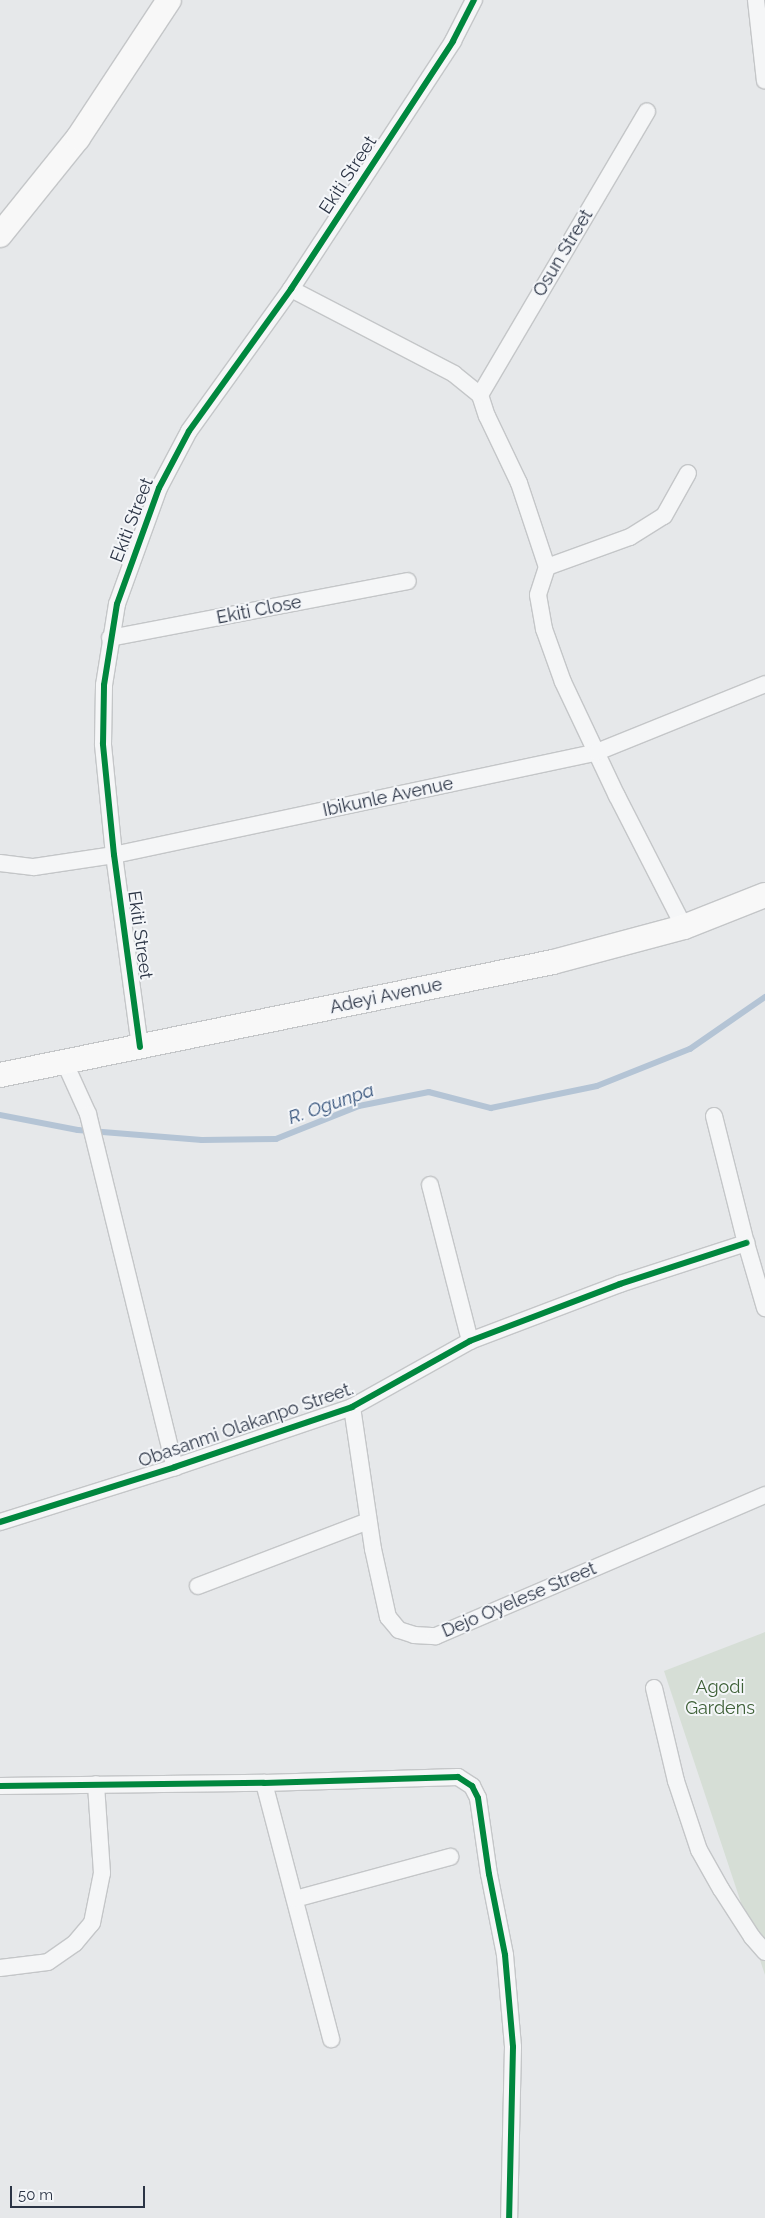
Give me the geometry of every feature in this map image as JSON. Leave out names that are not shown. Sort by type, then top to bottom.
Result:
[{"type":"street","points":[[0,235],[78,138],[169,0]]},
{"type":"street","name":"Ekiti Street","points":[[140,1047],[114,855],[103,744],[104,685],[110,638],[117,604],[159,488],[189,431],[291,289],[453,41],[474,0]]},
{"type":"street","points":[[756,0],[765,81]]},
{"type":"street","name":"Osun Street","points":[[480,395],[647,111]]},
{"type":"street","points":[[291,289],[454,374],[480,395],[487,416],[519,483],[547,567],[538,595],[544,629],[564,682],[617,796],[684,926]]},
{"type":"street","points":[[547,567],[630,537],[664,516],[688,474]]},
{"type":"street","name":"Ekiti Close","points":[[110,638],[408,581]]},
{"type":"street","name":"Ibikunle Avenue","points":[[0,863],[34,867],[114,855],[597,752],[765,684]]},
{"type":"street","name":"Adeyi Avenue","points":[[0,1075],[553,962],[684,926],[765,895]]},
{"type":"street","points":[[64,1061],[88,1114],[175,1467]]},
{"type":"street","points":[[714,1116],[746,1243],[765,1308]]},
{"type":"street","points":[[430,1184],[470,1341]]},
{"type":"street","name":"Obasanmi Olakanpo Street.","points":[[0,1522],[175,1467],[352,1407],[470,1341],[620,1284],[746,1243]]},
{"type":"street","name":"Dejo Oyelese Street","points":[[352,1407],[368,1521],[388,1617],[400,1630],[414,1635],[436,1636],[765,1495]]},
{"type":"street","points":[[198,1586],[368,1521]]},
{"type":"street","points":[[654,1688],[676,1780],[699,1850],[721,1889],[752,1937],[765,1952]]},
{"type":"street","points":[[0,1786],[264,1783],[458,1777],[472,1786],[478,1798],[489,1874],[505,1955],[513,2047],[509,2218]]},
{"type":"street","points":[[264,1783],[331,2039]]},
{"type":"street","points":[[0,1968],[48,1962],[75,1943],[92,1923],[102,1873],[96,1784]]},
{"type":"street","points":[[295,1899],[450,1857]]},
{"type":"green space","name":"Agodi Gardens","points":[[765,1632],[765,1975],[664,1671]]},
{"type":"waterway","name":"R. Ogunpa","points":[[0,1115],[78,1130],[202,1140],[276,1139],[359,1106],[429,1092],[491,1108],[597,1086],[690,1049],[765,997]]},
{"type":"cycle path","points":[[140,1047],[114,855],[103,744],[104,685],[117,604],[159,488],[189,431],[291,289],[453,41],[474,0]]},
{"type":"cycle path","points":[[0,1522],[175,1467],[352,1407],[470,1341],[620,1284],[746,1243]]},
{"type":"cycle path","points":[[0,1786],[264,1783],[458,1777],[472,1786],[478,1798],[489,1874],[505,1955],[513,2047],[509,2218]]}]
